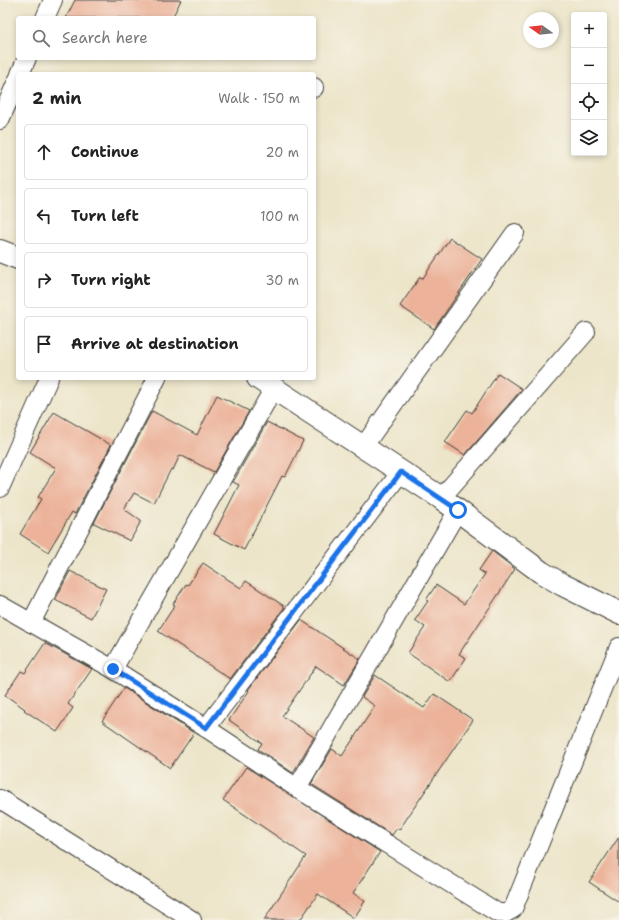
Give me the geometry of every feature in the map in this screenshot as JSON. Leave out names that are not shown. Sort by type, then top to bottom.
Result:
[{"type":"main road","points":[[0,251],[16,257]]},
{"type":"main road","points":[[266,383],[450,504],[541,572],[563,585],[619,613]]},
{"type":"street","points":[[46,16],[53,0]]},
{"type":"street","points":[[21,72],[26,60]]},
{"type":"street","points":[[0,120],[16,84]]},
{"type":"street","points":[[362,447],[515,233]]},
{"type":"street","points":[[297,788],[450,504],[586,332]]},
{"type":"street","points":[[1,483],[48,380]]},
{"type":"street","points":[[32,623],[156,380]]},
{"type":"street","points":[[113,669],[266,383]]},
{"type":"street","points":[[206,728],[401,472]]},
{"type":"street","points":[[0,605],[113,669],[297,788],[498,913],[506,914],[513,909],[619,646]]},
{"type":"street","points":[[0,799],[192,920]]},
{"type":"building","points":[[75,0],[181,0],[173,16],[67,16]]},
{"type":"building","points":[[450,238],[482,259],[434,329],[400,306],[420,277],[423,278]]},
{"type":"building","points":[[498,373],[522,389],[465,455],[445,442],[467,410],[472,413]]},
{"type":"building","points":[[217,395],[249,411],[214,472],[180,455],[173,470],[171,469],[154,503],[134,493],[124,509],[141,521],[130,541],[94,523],[152,411],[197,435]]},
{"type":"building","points":[[54,412],[111,445],[75,514],[72,512],[48,552],[20,534],[41,499],[38,497],[56,468],[30,452]]},
{"type":"building","points":[[267,422],[303,441],[285,477],[282,476],[244,550],[214,534],[239,485],[233,482]]},
{"type":"building","points":[[492,551],[515,569],[459,654],[466,658],[450,682],[408,653],[425,627],[415,620],[428,601],[426,600],[436,585],[464,604],[485,574],[479,570]]},
{"type":"building","points":[[203,563],[241,588],[246,581],[284,606],[230,679],[158,631],[175,605],[173,604],[186,584],[188,585]]},
{"type":"building","points":[[70,571],[106,589],[91,618],[55,600]]},
{"type":"building","points":[[301,620],[360,659],[344,685],[316,666],[282,716],[314,737],[293,773],[258,749],[262,743],[229,720],[249,691],[248,690]]},
{"type":"building","points":[[45,643],[92,669],[68,704],[73,708],[57,732],[24,710],[25,709],[5,695],[21,671],[25,673]]},
{"type":"building","points":[[375,675],[424,708],[434,694],[473,720],[399,830],[397,828],[392,835],[311,784],[332,749],[342,756],[375,706],[362,697]]},
{"type":"building","points":[[124,688],[194,733],[170,768],[102,721]]},
{"type":"building","points":[[246,767],[380,852],[353,893],[365,901],[354,918],[318,894],[300,920],[264,920],[306,856],[223,800]]},
{"type":"building","points":[[619,837],[619,902],[589,882]]},
{"type":"route","points":[[113,669],[206,728],[271,645],[401,472],[458,510]]}]
